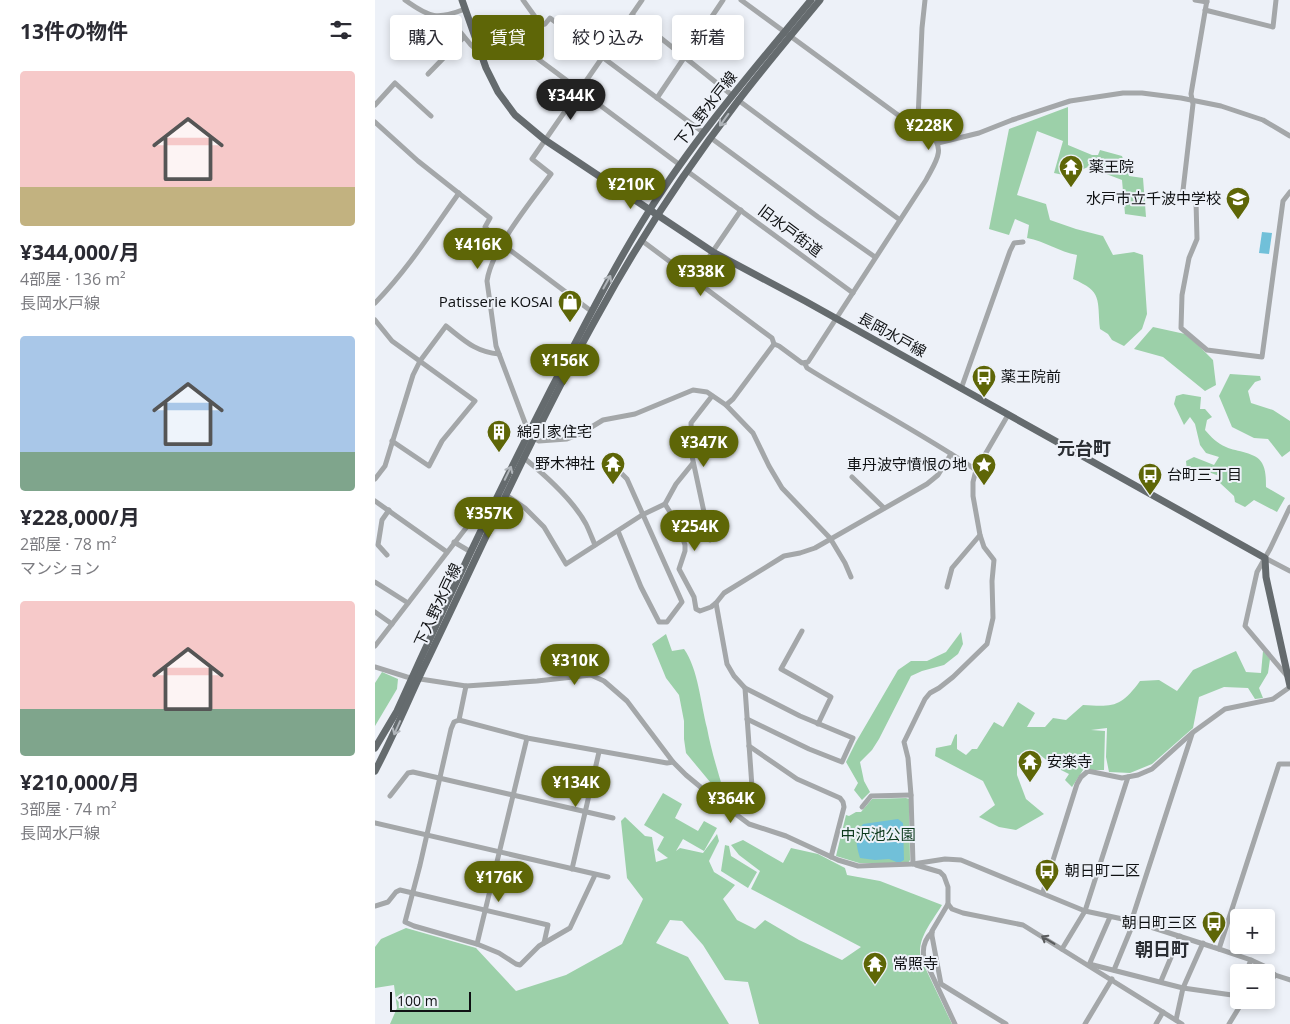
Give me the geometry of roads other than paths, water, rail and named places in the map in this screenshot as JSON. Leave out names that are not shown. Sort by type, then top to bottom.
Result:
[{"type":"main road","name":"長岡水戸線","points":[[463,0],[472,29]]},
{"type":"main road","name":"下入野水戸線","points":[[788,34],[811,0]]},
{"type":"main road","name":"下入野水戸線","points":[[375,748],[415,678],[507,495],[524,458],[531,435],[591,311],[650,210],[704,133],[819,0]]},
{"type":"main road","name":"長岡水戸線","points":[[483,60],[504,102],[519,118],[545,140],[713,252],[1265,558]]},
{"type":"main road","name":"下入野水戸線","points":[[375,770],[395,733],[415,678],[487,517],[531,435],[641,240],[736,98]]},
{"type":"main road","points":[[1265,558],[1266,578],[1287,657],[1289,684]]},
{"type":"street","points":[[405,0],[422,12],[432,15]]},
{"type":"street","points":[[523,0],[534,15]]},
{"type":"street","points":[[632,15],[642,0]]},
{"type":"street","points":[[713,15],[723,0]]},
{"type":"street","points":[[741,0],[913,126],[920,127],[935,138],[938,143],[938,155],[926,180],[805,364]]},
{"type":"street","points":[[920,127],[917,109],[925,0]]},
{"type":"street","points":[[1195,0],[1207,1],[1191,100],[1193,104],[1182,199],[1196,201],[1197,239],[1189,258],[1182,295],[1181,328],[1207,350],[1262,357],[1283,201],[1290,192]]},
{"type":"street","points":[[1205,10],[1273,27],[1276,0]]},
{"type":"street","points":[[450,15],[465,9]]},
{"type":"street","points":[[544,24],[550,18],[554,21]]},
{"type":"street","points":[[462,35],[472,45]]},
{"type":"street","points":[[428,74],[464,37]]},
{"type":"street","points":[[662,39],[672,47]]},
{"type":"street","points":[[540,60],[680,165]]},
{"type":"street","points":[[601,60],[532,158],[551,174],[491,264],[487,281],[493,331],[499,354],[531,435],[541,442],[567,439],[580,434],[603,420],[635,414],[693,390],[701,390],[726,405],[753,433],[782,488],[830,538],[851,577]]},
{"type":"street","points":[[605,60],[704,133]]},
{"type":"street","points":[[657,98],[683,60]]},
{"type":"street","points":[[689,60],[736,98],[900,220]]},
{"type":"street","points":[[375,106],[395,83],[431,116]]},
{"type":"street","points":[[938,143],[979,133],[1012,120],[1083,98],[1142,93],[1191,100],[1228,108],[1263,120],[1290,136]]},
{"type":"street","points":[[375,122],[418,161],[489,218],[485,228],[503,244],[591,311]]},
{"type":"street","points":[[711,138],[817,217],[875,257]]},
{"type":"street","name":"旧水戸街道","points":[[687,171],[853,293]]},
{"type":"street","points":[[375,303],[411,263],[459,193]]},
{"type":"street","points":[[694,279],[741,210]]},
{"type":"street","points":[[641,240],[772,338],[774,344],[805,364],[807,368],[976,470]]},
{"type":"street","points":[[961,389],[1010,251],[1014,243],[1023,242]]},
{"type":"street","points":[[375,320],[391,341],[475,401],[442,441],[429,466],[392,441]]},
{"type":"street","points":[[375,479],[385,466],[410,384],[420,361],[446,326],[479,350],[486,353],[499,354]]},
{"type":"street","points":[[726,405],[733,399],[774,344]]},
{"type":"street","points":[[710,540],[693,464],[691,423],[712,396]]},
{"type":"street","points":[[913,864],[911,795],[908,758],[904,742],[925,699],[930,693],[953,677],[987,644],[993,618],[992,581],[994,560],[985,547],[980,535],[973,496],[973,482],[976,470],[1008,415]]},
{"type":"street","points":[[665,504],[678,525],[685,546],[679,569],[694,597],[696,609],[700,611],[716,603],[724,593],[784,556],[808,551],[935,478],[951,454]]},
{"type":"street","points":[[524,458],[564,496],[585,523],[595,545]]},
{"type":"street","points":[[507,495],[525,508],[544,527],[566,564],[617,531],[665,504],[676,484],[693,464]]},
{"type":"street","points":[[617,469],[627,478],[681,602],[667,622],[659,622],[641,588],[617,531]]},
{"type":"street","points":[[852,478],[884,508]]},
{"type":"street","points":[[375,500],[447,552]]},
{"type":"street","points":[[1043,892],[1081,777],[1088,772],[1122,778],[1152,770],[1192,733],[1225,710],[1273,699],[1289,684],[1245,626],[1258,568],[1265,558],[1290,507]]},
{"type":"street","points":[[387,555],[378,545],[382,520],[389,510]]},
{"type":"street","points":[[375,646],[475,515],[487,517]]},
{"type":"street","points":[[947,587],[952,568],[980,535]]},
{"type":"street","points":[[454,542],[471,552]]},
{"type":"street","points":[[1265,558],[1290,571]]},
{"type":"street","points":[[375,582],[408,603]]},
{"type":"street","points":[[716,603],[727,664],[734,676],[745,688],[818,724],[853,738],[842,762],[809,749],[747,718]]},
{"type":"street","points":[[375,612],[392,624]]},
{"type":"street","points":[[802,631],[781,669],[831,697],[818,724]]},
{"type":"street","points":[[375,667],[415,678],[466,686],[591,675],[604,681],[627,701],[673,762],[709,794],[731,807],[733,812],[749,824],[792,838],[831,857],[858,866],[913,864],[940,859],[961,860],[1043,892],[1085,911],[1132,921],[1203,943],[1260,964]]},
{"type":"street","points":[[459,720],[466,686]]},
{"type":"street","points":[[731,807],[752,787],[745,688]]},
{"type":"street","points":[[595,875],[570,928],[544,943],[520,965],[499,953],[477,944],[405,922],[454,722],[459,720],[527,738],[599,752],[667,763],[673,762]]},
{"type":"street","points":[[1114,970],[1133,924],[1132,921],[1192,733]]},
{"type":"street","points":[[477,944],[527,738]]},
{"type":"street","points":[[749,746],[797,779],[839,798],[843,802],[844,807],[831,857]]},
{"type":"street","points":[[572,869],[599,752]]},
{"type":"street","points":[[1219,949],[1279,764],[1290,764]]},
{"type":"street","points":[[390,796],[408,773],[413,772],[613,818]]},
{"type":"street","points":[[1063,949],[1085,911],[1128,777]]},
{"type":"street","points":[[861,807],[871,796],[911,795]]},
{"type":"street","points":[[375,824],[609,877]]},
{"type":"street","points":[[913,864],[931,868],[943,874],[949,890],[948,904],[933,931],[928,936],[923,948],[924,958],[955,1024]]},
{"type":"street","points":[[375,906],[388,902],[400,890],[548,925],[544,943]]},
{"type":"street","points":[[948,904],[952,909],[963,913],[1019,924],[1112,979],[1182,1024]]},
{"type":"street","points":[[1089,965],[1110,917]]},
{"type":"street","points":[[933,931],[932,936],[941,984],[1006,1024]]},
{"type":"street","points":[[1161,982],[1180,936]]},
{"type":"street","points":[[1176,1020],[1183,988],[1203,943]]},
{"type":"street","points":[[1249,964],[1251,960]]},
{"type":"street","points":[[1089,965],[1183,988],[1230,995]]},
{"type":"street","points":[[1275,975],[1290,980]]},
{"type":"street","points":[[1085,1024],[1112,979]]},
{"type":"street","points":[[1229,1024],[1238,1009]]},
{"type":"street","points":[[1156,1024],[1163,1012]]},
{"type":"water","points":[[1262,232],[1272,233],[1269,254],[1259,253]]},
{"type":"water","points":[[898,819],[903,823],[904,860],[899,863],[889,859],[860,858],[857,840],[858,832],[863,824]]},
{"type":"place","name":"薬王院","points":[[1071,188]]},
{"type":"place","name":"水戸市立千波中学校","points":[[1238,220]]},
{"type":"place","name":"Patisserie KOSAI","points":[[570,323]]},
{"type":"place","name":"薬王院前","points":[[984,398]]},
{"type":"place","name":"綿引家住宅","points":[[499,453]]},
{"type":"place","name":"野木神社","points":[[613,485]]},
{"type":"place","name":"車丹波守憤恨の地","points":[[984,486]]},
{"type":"place","name":"台町三丁目","points":[[1150,496]]},
{"type":"place","name":"安楽寺","points":[[1030,783]]},
{"type":"place","name":"朝日町二区","points":[[1047,892]]},
{"type":"place","name":"朝日町三区","points":[[1214,944]]},
{"type":"place","name":"常照寺","points":[[875,985]]},
{"type":"district","name":"元台町","points":[[1084,449]]},
{"type":"district","name":"朝日町","points":[[1162,950]]},
{"type":"park label","name":"中沢池公園","points":[[878,835]]}]
